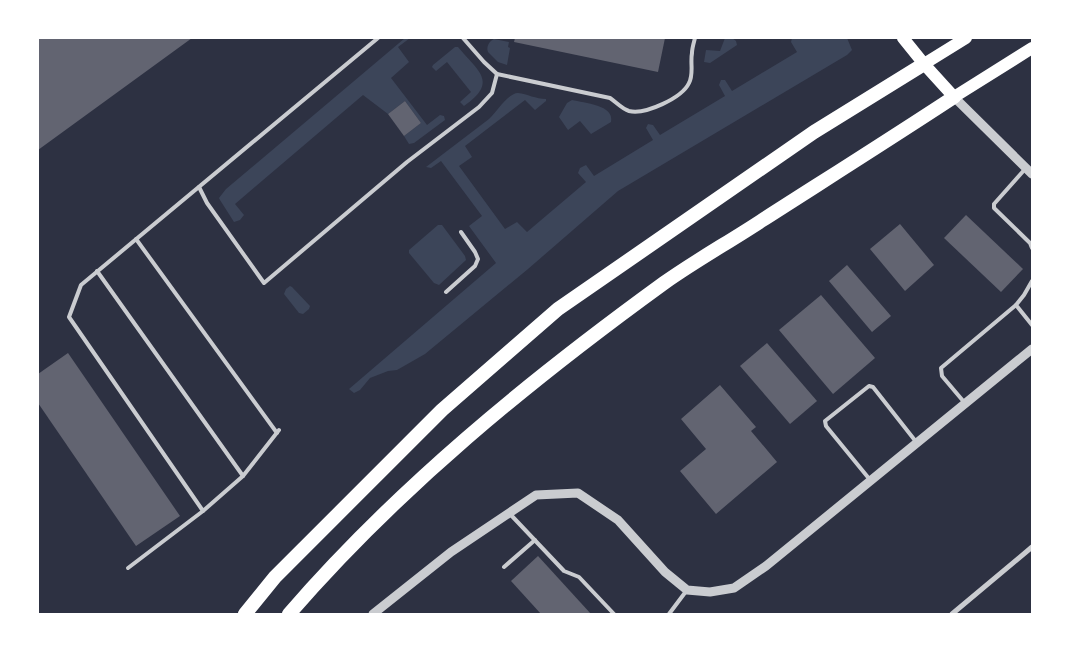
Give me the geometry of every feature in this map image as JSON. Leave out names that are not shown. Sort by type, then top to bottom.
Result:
[{"type":"highway","points":[[245,614],[275,577],[442,410],[558,309],[814,132],[924,64]]},
{"type":"highway","points":[[288,614],[374,524],[457,446],[583,344],[666,282],[954,97]]},
{"type":"main road","points":[[903,38],[954,97],[1032,48]]},
{"type":"main road","points":[[924,64],[966,38]]},
{"type":"street","points":[[954,97],[1029,171]]},
{"type":"street","points":[[373,614],[450,552],[536,495],[578,493],[618,520],[665,572],[687,590],[710,592],[734,588],[766,566],[1032,349]]},
{"type":"street","points":[[952,614],[1032,547]]},
{"type":"lane","points":[[203,511],[69,317],[81,285],[378,38]]},
{"type":"lane","points":[[464,38],[497,74],[610,98],[629,111],[648,110],[684,90],[689,84],[692,75],[692,52],[695,38]]},
{"type":"lane","points":[[199,187],[206,204],[264,283],[407,162],[479,107],[492,93],[497,74]]},
{"type":"lane","points":[[1029,171],[994,204],[994,208],[1030,243],[1032,248]]},
{"type":"lane","points":[[446,292],[475,266],[478,259],[476,252],[461,232]]},
{"type":"lane","points":[[128,568],[203,511],[243,476],[278,432],[136,239]]},
{"type":"lane","points":[[97,271],[243,476]]},
{"type":"lane","points":[[965,404],[942,376],[942,368],[1016,304],[1024,296],[1032,281]]},
{"type":"lane","points":[[1016,304],[1032,325]]},
{"type":"lane","points":[[871,481],[826,426],[825,421],[869,386],[873,387],[918,443]]},
{"type":"lane","points":[[508,512],[564,571],[579,577],[614,614]]},
{"type":"lane","points":[[504,567],[535,540]]},
{"type":"lane","points":[[669,614],[687,590]]},
{"type":"shaded area","points":[[405,38],[410,38],[398,47],[409,62],[391,78],[427,125],[440,115],[444,116],[445,120],[414,143],[409,144],[404,136],[421,123],[405,101],[388,114],[363,95],[235,204],[244,215],[240,220],[234,222],[219,198],[226,189]]},
{"type":"shaded area","points":[[725,38],[732,38],[736,41],[737,45],[710,63],[704,62],[706,50],[720,51]]},
{"type":"shaded area","points":[[792,38],[847,38],[852,50],[847,55],[618,191],[528,269],[425,354],[397,370],[388,371],[370,378],[360,390],[354,393],[349,389],[496,263],[469,226],[482,216],[441,161],[431,168],[426,167],[489,119],[510,96],[518,93],[546,99],[546,101],[535,110],[525,100],[465,146],[472,157],[459,166],[505,229],[517,222],[527,232],[586,182],[578,173],[580,168],[586,165],[594,176],[653,140],[646,128],[648,124],[653,125],[660,135],[725,96],[719,85],[721,80],[725,80],[732,91],[797,52],[791,42]]},
{"type":"shaded area","points":[[494,39],[509,42],[508,47],[510,48],[507,65],[498,62],[488,52],[488,44]]},
{"type":"shaded area","points":[[455,47],[458,47],[482,76],[481,90],[475,98],[464,106],[460,102],[471,92],[447,62],[436,71],[432,67]]},
{"type":"shaded area","points":[[572,100],[604,108],[611,116],[611,122],[591,134],[580,121],[568,130],[559,117],[567,103]]},
{"type":"shaded area","points":[[438,225],[442,225],[466,260],[439,285],[434,283],[409,253],[409,250]]},
{"type":"shaded area","points":[[290,286],[310,306],[303,314],[299,313],[284,294]]},
{"type":"building","points":[[38,38],[192,38],[38,150]]},
{"type":"building","points":[[515,38],[665,38],[658,72],[514,42]]},
{"type":"building","points":[[405,101],[421,123],[404,136],[388,114]]},
{"type":"building","points":[[966,215],[1023,269],[1001,292],[944,238]]},
{"type":"building","points":[[900,224],[934,265],[905,291],[870,249]]},
{"type":"building","points":[[847,265],[891,316],[872,332],[829,281]]},
{"type":"building","points":[[821,295],[875,358],[833,394],[779,330]]},
{"type":"building","points":[[767,343],[817,401],[790,424],[740,366]]},
{"type":"building","points":[[68,353],[180,516],[136,546],[38,403],[38,374]]},
{"type":"building","points":[[720,385],[756,427],[751,431],[777,462],[716,514],[680,471],[706,449],[681,419]]},
{"type":"building","points":[[538,556],[591,614],[541,614],[511,581]]}]
